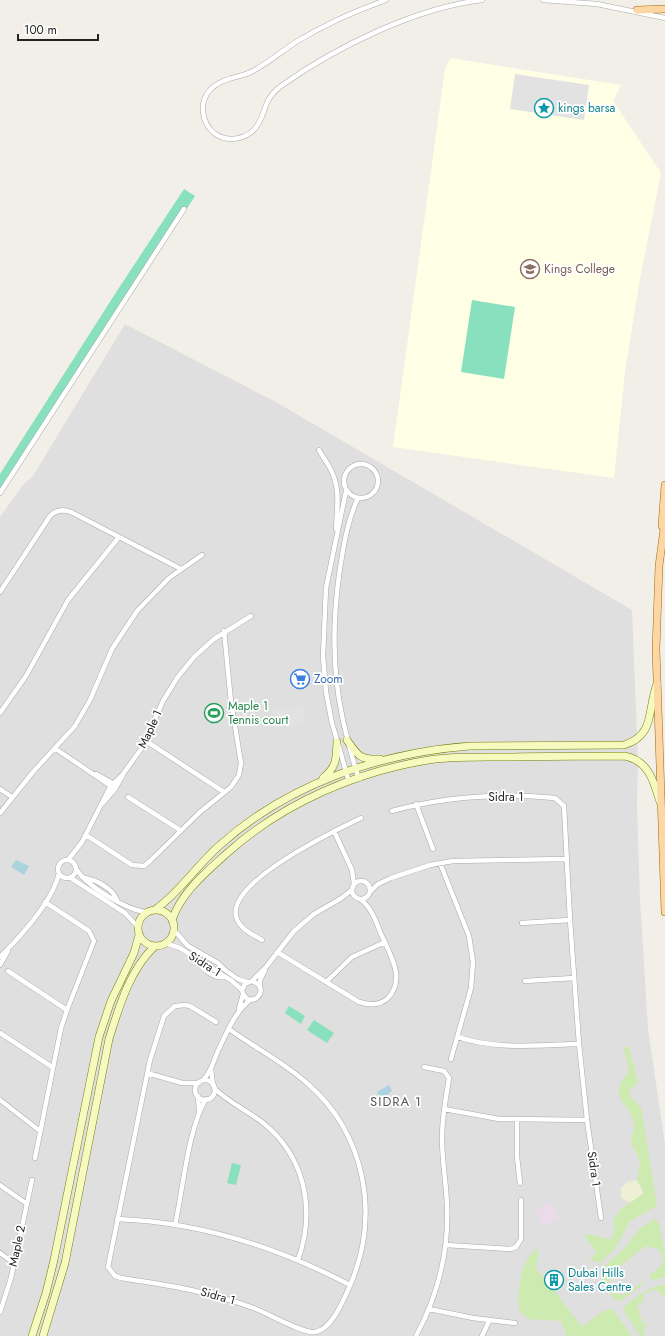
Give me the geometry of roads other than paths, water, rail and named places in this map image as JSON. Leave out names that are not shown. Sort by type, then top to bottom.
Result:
[{"type":"main road","points":[[637,10],[665,9]]},
{"type":"main road","points":[[665,485],[657,607],[657,684],[665,912]]},
{"type":"main road","points":[[661,546],[665,521]]},
{"type":"street","points":[[386,0],[350,14],[318,29],[249,73],[223,81],[214,86],[207,93],[202,106],[203,116],[207,125],[213,132],[222,137],[236,139],[245,136],[256,127],[266,103],[272,94],[317,63],[355,42],[395,25],[452,6],[482,0]]},
{"type":"street","points":[[543,0],[597,4],[637,10],[665,18]]},
{"type":"street","points":[[0,493],[184,210]]},
{"type":"street","points":[[319,450],[334,475],[337,489],[338,503],[336,537]]},
{"type":"street","points":[[346,491],[358,498],[368,496],[377,485],[377,475],[369,466],[357,464],[347,471],[343,480],[346,491],[345,505],[336,537],[326,588],[323,656],[326,692],[337,742],[348,777]]},
{"type":"street","points":[[358,498],[349,522],[341,559],[334,618],[335,680],[347,740],[359,779]]},
{"type":"street","points":[[0,592],[47,520],[57,511],[71,512],[181,569]]},
{"type":"street","points":[[0,713],[26,676],[68,600],[119,537]]},
{"type":"street","points":[[0,813],[69,734],[84,714],[105,662],[128,623],[147,599],[181,569],[202,555]]},
{"type":"street","name":"Maple 1","points":[[114,786],[146,741],[163,701],[177,678],[194,657],[224,631],[251,616]]},
{"type":"street","points":[[86,835],[128,863],[140,866],[150,861],[180,830],[238,779],[241,767],[231,702],[224,631]]},
{"type":"street","points":[[172,920],[178,906],[188,892],[226,854],[269,820],[348,777],[356,769],[396,758],[445,748],[470,746],[624,745],[636,740],[648,726],[653,695],[657,684]]},
{"type":"street","points":[[347,740],[358,755],[365,759],[396,758]]},
{"type":"street","points":[[146,741],[224,792]]},
{"type":"street","points":[[32,1336],[46,1293],[54,1260],[99,1038],[111,1001],[134,953],[139,935],[138,926],[142,915],[156,909],[176,892],[203,860],[238,830],[276,803],[318,782],[333,769],[336,763],[337,742]]},
{"type":"street","points":[[0,965],[9,950],[46,902],[54,888],[59,873],[58,866],[64,860],[68,860],[78,848],[101,804],[114,786],[56,749]]},
{"type":"street","points":[[318,782],[348,777],[359,779],[392,768],[436,759],[458,757],[626,756],[640,762],[649,772],[662,808]]},
{"type":"street","points":[[0,789],[12,798]]},
{"type":"street","points":[[128,797],[180,830]]},
{"type":"street","name":"Sidra 1","points":[[392,811],[416,804],[466,798],[555,798],[564,806],[566,859],[579,1044],[587,1120],[601,1218]]},
{"type":"street","points":[[416,804],[433,849]]},
{"type":"street","points":[[262,940],[246,931],[238,921],[236,909],[242,895],[266,873],[288,857],[334,831],[361,818]]},
{"type":"street","points":[[199,1115],[196,1087],[212,1069],[238,1011],[242,992],[266,967],[294,931],[305,922],[340,900],[352,890],[354,884],[352,870],[334,831]]},
{"type":"street","points":[[54,888],[69,878],[76,867],[78,848]]},
{"type":"street","points":[[354,884],[363,882],[381,882],[420,868],[440,863],[480,860],[566,859]]},
{"type":"street","points":[[68,860],[76,867],[84,878],[94,881],[109,890],[114,894],[117,900],[139,911],[147,912]]},
{"type":"street","points":[[440,863],[468,936],[472,955],[471,988],[451,1059]]},
{"type":"street","points":[[352,870],[363,882],[370,886],[370,910]]},
{"type":"street","points":[[59,873],[125,912],[138,926]]},
{"type":"street","points":[[340,900],[358,899],[370,894],[381,882]]},
{"type":"street","points":[[277,952],[359,1002],[374,1005],[386,1000],[392,993],[396,980],[394,964],[370,910],[358,899],[352,890]]},
{"type":"street","points":[[35,1158],[52,1067],[67,1010],[94,945],[94,937],[86,928],[46,902]]},
{"type":"street","points":[[156,909],[164,911],[172,920],[174,930],[188,946],[218,963],[234,977],[260,987]]},
{"type":"street","points":[[522,923],[570,920]]},
{"type":"street","points":[[43,1336],[65,1263],[109,1039],[121,1004],[143,958],[155,946],[165,943],[171,937],[174,930]]},
{"type":"street","points":[[139,935],[145,943],[155,946]]},
{"type":"street","points":[[326,982],[352,957],[385,942]]},
{"type":"street","name":"Sidra 1","points":[[165,943],[180,948],[198,961],[205,970],[218,977],[225,977],[242,992]]},
{"type":"street","points":[[0,957],[9,950]]},
{"type":"street","points":[[238,1011],[250,1000],[258,998],[261,990],[260,980],[266,967]]},
{"type":"street","points":[[8,971],[67,1010]]},
{"type":"street","points":[[525,981],[574,978]]},
{"type":"street","points":[[242,992],[250,1000]]},
{"type":"street","name":"Sidra 1","points":[[216,1022],[190,1006],[180,1005],[171,1009],[164,1016],[153,1048],[147,1073],[108,1267],[116,1276],[185,1287],[224,1297],[263,1311],[308,1332],[320,1331],[329,1324],[335,1316],[350,1285],[364,1242],[366,1212],[362,1175],[350,1139],[332,1110],[309,1084],[291,1070],[229,1029]]},
{"type":"street","points":[[0,1033],[52,1067]]},
{"type":"street","points":[[458,1037],[474,1042],[492,1045],[579,1044]]},
{"type":"street","points":[[416,1336],[429,1309],[440,1280],[446,1245],[447,1205],[442,1140],[448,1075],[444,1071],[424,1067]]},
{"type":"street","points":[[211,1097],[214,1086],[212,1069]]},
{"type":"street","points":[[147,1073],[182,1083],[209,1081],[230,1101],[272,1130],[282,1141],[297,1166],[305,1192],[307,1212],[306,1233],[298,1260]]},
{"type":"street","points":[[182,1083],[206,1099]]},
{"type":"street","points":[[175,1225],[190,1147],[199,1115],[206,1099],[211,1097],[230,1101]]},
{"type":"street","points":[[0,1100],[40,1131]]},
{"type":"street","points":[[444,1109],[486,1118],[517,1120],[587,1120]]},
{"type":"street","points":[[517,1120],[517,1152],[520,1182]]},
{"type":"street","name":"Maple 2","points":[[0,1312],[14,1263],[32,1180]]},
{"type":"street","points":[[0,1185],[27,1204]]},
{"type":"street","points":[[446,1245],[510,1249],[516,1247],[521,1239],[521,1200]]},
{"type":"street","points":[[118,1219],[175,1225],[224,1235],[298,1260],[350,1285]]},
{"type":"street","points":[[0,1253],[14,1263]]},
{"type":"street","points":[[429,1309],[489,1321],[515,1323]]},
{"type":"street","points":[[482,1336],[489,1321]]},
{"type":"water","points":[[16,860],[29,866],[24,875],[11,867]]},
{"type":"water","points":[[389,1085],[392,1091],[381,1100],[377,1092]]},
{"type":"place","name":"kings barsa","points":[[544,108]]},
{"type":"place","name":"Kings College","points":[[530,269]]},
{"type":"place","name":"Zoom","points":[[300,679]]},
{"type":"place","name":"Maple 1 Tennis court","points":[[214,713]]},
{"type":"place","name":"Dubai Hills Sales Centre","points":[[554,1280]]},
{"type":"district","name":"SIDRA 1","points":[[396,1101]]}]
